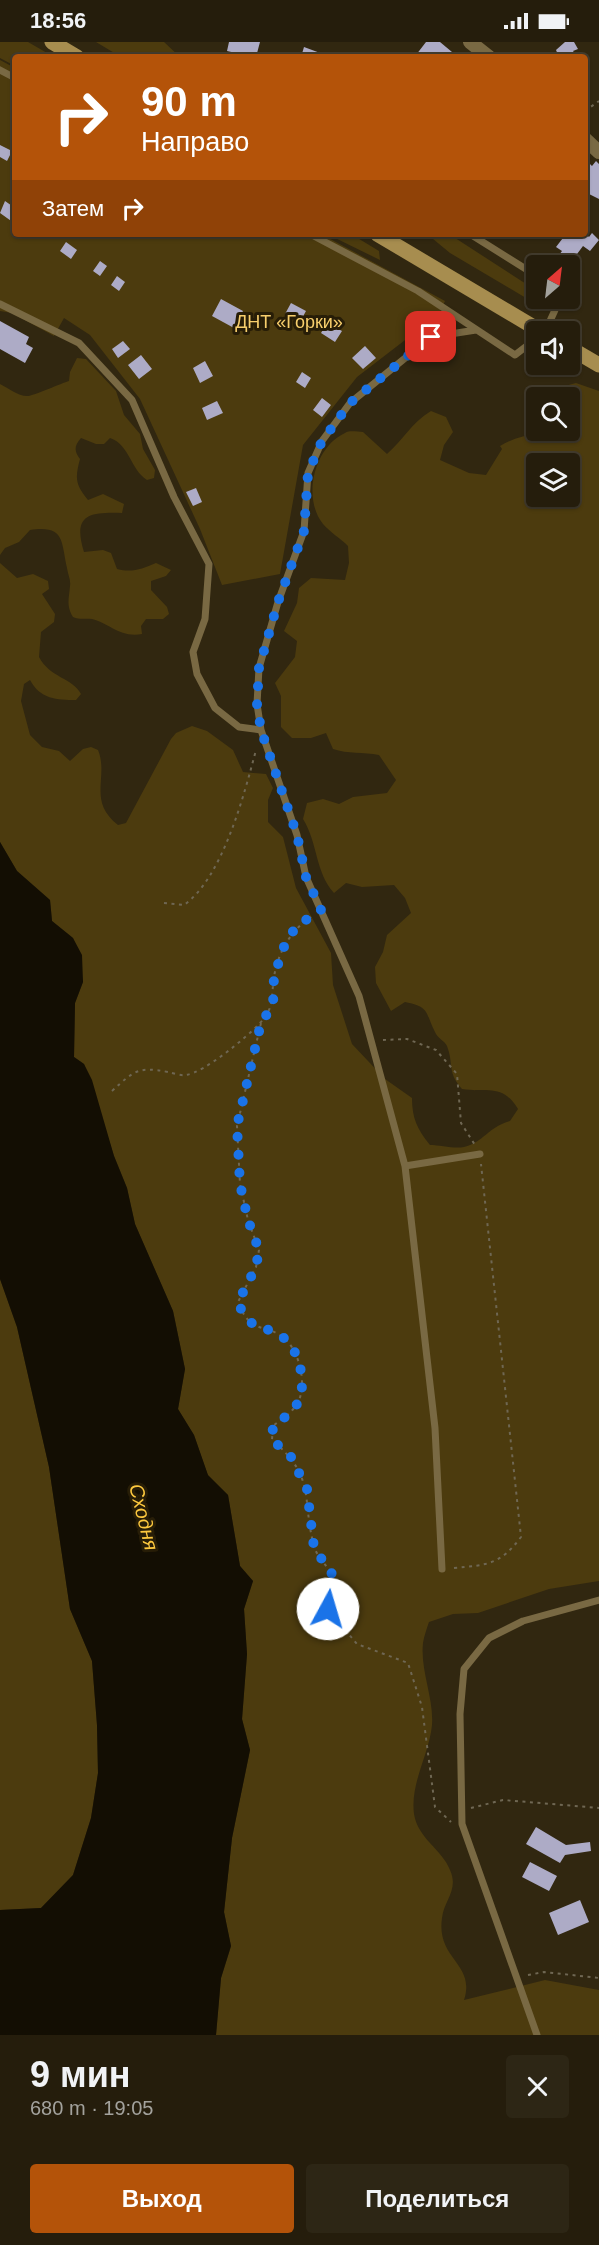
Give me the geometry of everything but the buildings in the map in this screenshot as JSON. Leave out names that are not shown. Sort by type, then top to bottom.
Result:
[{"type":"main road","points":[[52,42],[72,54]]},
{"type":"main road","points":[[382,237],[526,322]]},
{"type":"main road","points":[[580,354],[598,364]]},
{"type":"street","points":[[470,42],[485,54]]},
{"type":"street","points":[[588,142],[599,152]]},
{"type":"lane","points":[[316,237],[418,291],[515,355],[526,346]]},
{"type":"lane","points":[[475,237],[526,269]]},
{"type":"lane","points":[[0,304],[79,343],[132,400],[174,497],[208,564],[205,619],[193,652],[197,674],[215,708],[238,727],[261,730]]},
{"type":"lane","points":[[442,1569],[435,1428],[405,1166],[358,996],[306,877],[297,835],[261,730],[257,704],[259,668],[278,602],[304,531],[308,473],[322,441],[350,403],[431,337],[477,330]]},
{"type":"lane","points":[[405,1166],[480,1154]]},
{"type":"lane","points":[[537,2035],[462,1824],[460,1714],[464,1669],[489,1638],[522,1621],[599,1600]]},
{"type":"path","points":[[164,903],[184,905],[196,897],[217,860],[240,811],[261,730]]},
{"type":"path","points":[[112,1091],[128,1076],[146,1068],[185,1075],[208,1065],[261,1023],[273,1005],[274,976],[286,941],[297,926],[321,910]]},
{"type":"path","points":[[261,1023],[237,1126],[240,1184],[248,1220],[259,1250],[256,1267],[238,1302],[243,1316],[253,1325],[285,1338],[298,1356],[302,1394],[295,1408],[273,1426],[272,1440],[290,1455],[307,1489],[314,1548],[332,1574],[328,1609],[357,1644],[408,1663],[422,1707],[435,1807],[467,1837]]},
{"type":"path","points":[[371,1040],[406,1039],[436,1050],[457,1074],[461,1123],[480,1154],[521,1537],[507,1556],[482,1565],[442,1569]]},
{"type":"path","points":[[462,1810],[502,1800],[599,1808]]},
{"type":"path","points":[[517,1977],[544,1972],[599,1978]]},
{"type":"green space","points":[[0,42],[28,42],[49,54],[12,54],[12,64],[0,58]]},
{"type":"green space","points":[[96,42],[164,42],[177,54],[116,54]]},
{"type":"green space","name":"ДНТ «Горки»","points":[[0,60],[12,66],[12,237],[327,237],[445,301],[439,314],[357,377],[303,445],[280,574],[222,585],[200,529],[140,399],[90,335],[64,318],[54,336],[12,313],[0,311]]},
{"type":"green space","points":[[333,237],[356,237],[379,251],[380,260]]},
{"type":"green space","points":[[431,237],[454,237],[526,284],[526,298],[450,253]]},
{"type":"green space","points":[[77,358],[86,359],[116,391],[124,415],[140,434],[143,449],[155,470],[154,478],[147,480],[137,470],[122,446],[110,438],[104,444],[96,444],[81,438],[76,446],[80,459],[77,481],[88,500],[103,494],[124,504],[122,513],[101,513],[86,518],[80,530],[84,552],[103,550],[111,553],[117,569],[137,570],[156,563],[171,570],[166,576],[151,581],[151,590],[167,607],[169,614],[163,619],[146,619],[141,626],[142,634],[127,634],[92,619],[73,617],[69,605],[70,580],[62,543],[56,533],[50,530],[30,530],[19,542],[5,548],[0,555],[0,384],[20,395],[34,394],[69,381],[70,372]]},
{"type":"green space","points":[[576,383],[599,391],[599,1581],[549,1589],[478,1613],[453,1614],[429,1622],[423,1640],[423,1653],[432,1725],[417,1780],[414,1814],[420,1830],[442,1856],[452,1877],[452,1889],[443,1912],[442,1932],[449,1953],[465,1977],[464,2000],[545,1980],[599,1990],[599,2035],[216,2035],[221,1978],[231,1946],[224,1912],[232,1838],[250,1750],[242,1719],[247,1654],[244,1609],[253,1581],[240,1566],[228,1495],[208,1476],[194,1435],[178,1409],[185,1369],[173,1311],[135,1224],[127,1188],[84,1064],[74,1057],[75,1003],[83,982],[73,938],[52,921],[50,900],[17,871],[0,842],[0,563],[17,578],[33,574],[48,581],[49,589],[42,594],[55,614],[54,622],[41,632],[39,657],[49,669],[73,684],[81,694],[76,700],[56,699],[44,695],[30,680],[24,684],[21,701],[30,735],[42,747],[59,751],[70,761],[83,749],[91,747],[98,750],[101,760],[100,789],[103,807],[118,825],[126,823],[171,739],[176,733],[192,726],[207,731],[233,750],[243,772],[266,774],[273,788],[268,800],[268,822],[283,837],[296,888],[331,953],[333,985],[352,1044],[385,1079],[412,1098],[416,1123],[430,1145],[464,1147],[477,1142],[496,1127],[510,1121],[518,1109],[506,1095],[500,1092],[462,1089],[454,1078],[447,1046],[436,1034],[423,1008],[405,1002],[391,1011],[376,983],[375,967],[383,952],[387,935],[411,913],[405,898],[394,885],[362,887],[346,883],[334,893],[323,876],[312,838],[303,819],[307,803],[323,799],[339,804],[353,797],[387,793],[396,780],[379,755],[333,749],[326,733],[311,738],[292,738],[281,727],[281,696],[275,683],[295,657],[297,641],[284,631],[297,603],[299,588],[311,578],[345,580],[349,563],[348,546],[323,524],[313,501],[314,474],[326,449],[334,440],[347,432],[363,432],[387,454],[418,420],[431,411],[446,417],[453,432],[444,445],[440,460],[469,473],[486,475],[502,449],[500,446],[526,436],[526,441],[580,441],[580,387],[561,387]]},
{"type":"green space","points":[[0,1279],[17,1327],[49,1467],[70,1609],[92,1661],[98,1773],[91,1818],[73,1875],[41,1908],[0,1910]]},
{"type":"water","name":"Сходня","points":[[0,842],[17,871],[50,900],[52,921],[73,938],[82,955],[83,982],[75,1003],[74,1057],[84,1064],[92,1080],[114,1156],[127,1188],[135,1224],[173,1311],[185,1369],[178,1409],[194,1435],[208,1475],[228,1495],[240,1566],[253,1581],[244,1609],[247,1654],[242,1719],[250,1750],[232,1838],[224,1912],[231,1946],[221,1978],[216,2035],[0,2035],[0,1910],[41,1908],[73,1875],[91,1818],[98,1773],[92,1661],[70,1609],[49,1467],[17,1327],[0,1279]]},
{"type":"route","points":[[328,1609],[332,1574],[314,1548],[307,1489],[290,1455],[272,1440],[273,1426],[295,1408],[302,1394],[298,1356],[285,1338],[253,1325],[243,1316],[238,1302],[256,1267],[259,1250],[248,1220],[240,1184],[237,1126],[261,1023],[273,1005],[274,976],[286,941],[297,926],[321,910],[306,877],[297,835],[261,730],[257,704],[259,668],[278,602],[304,531],[308,473],[322,441],[350,403],[431,337]]}]
